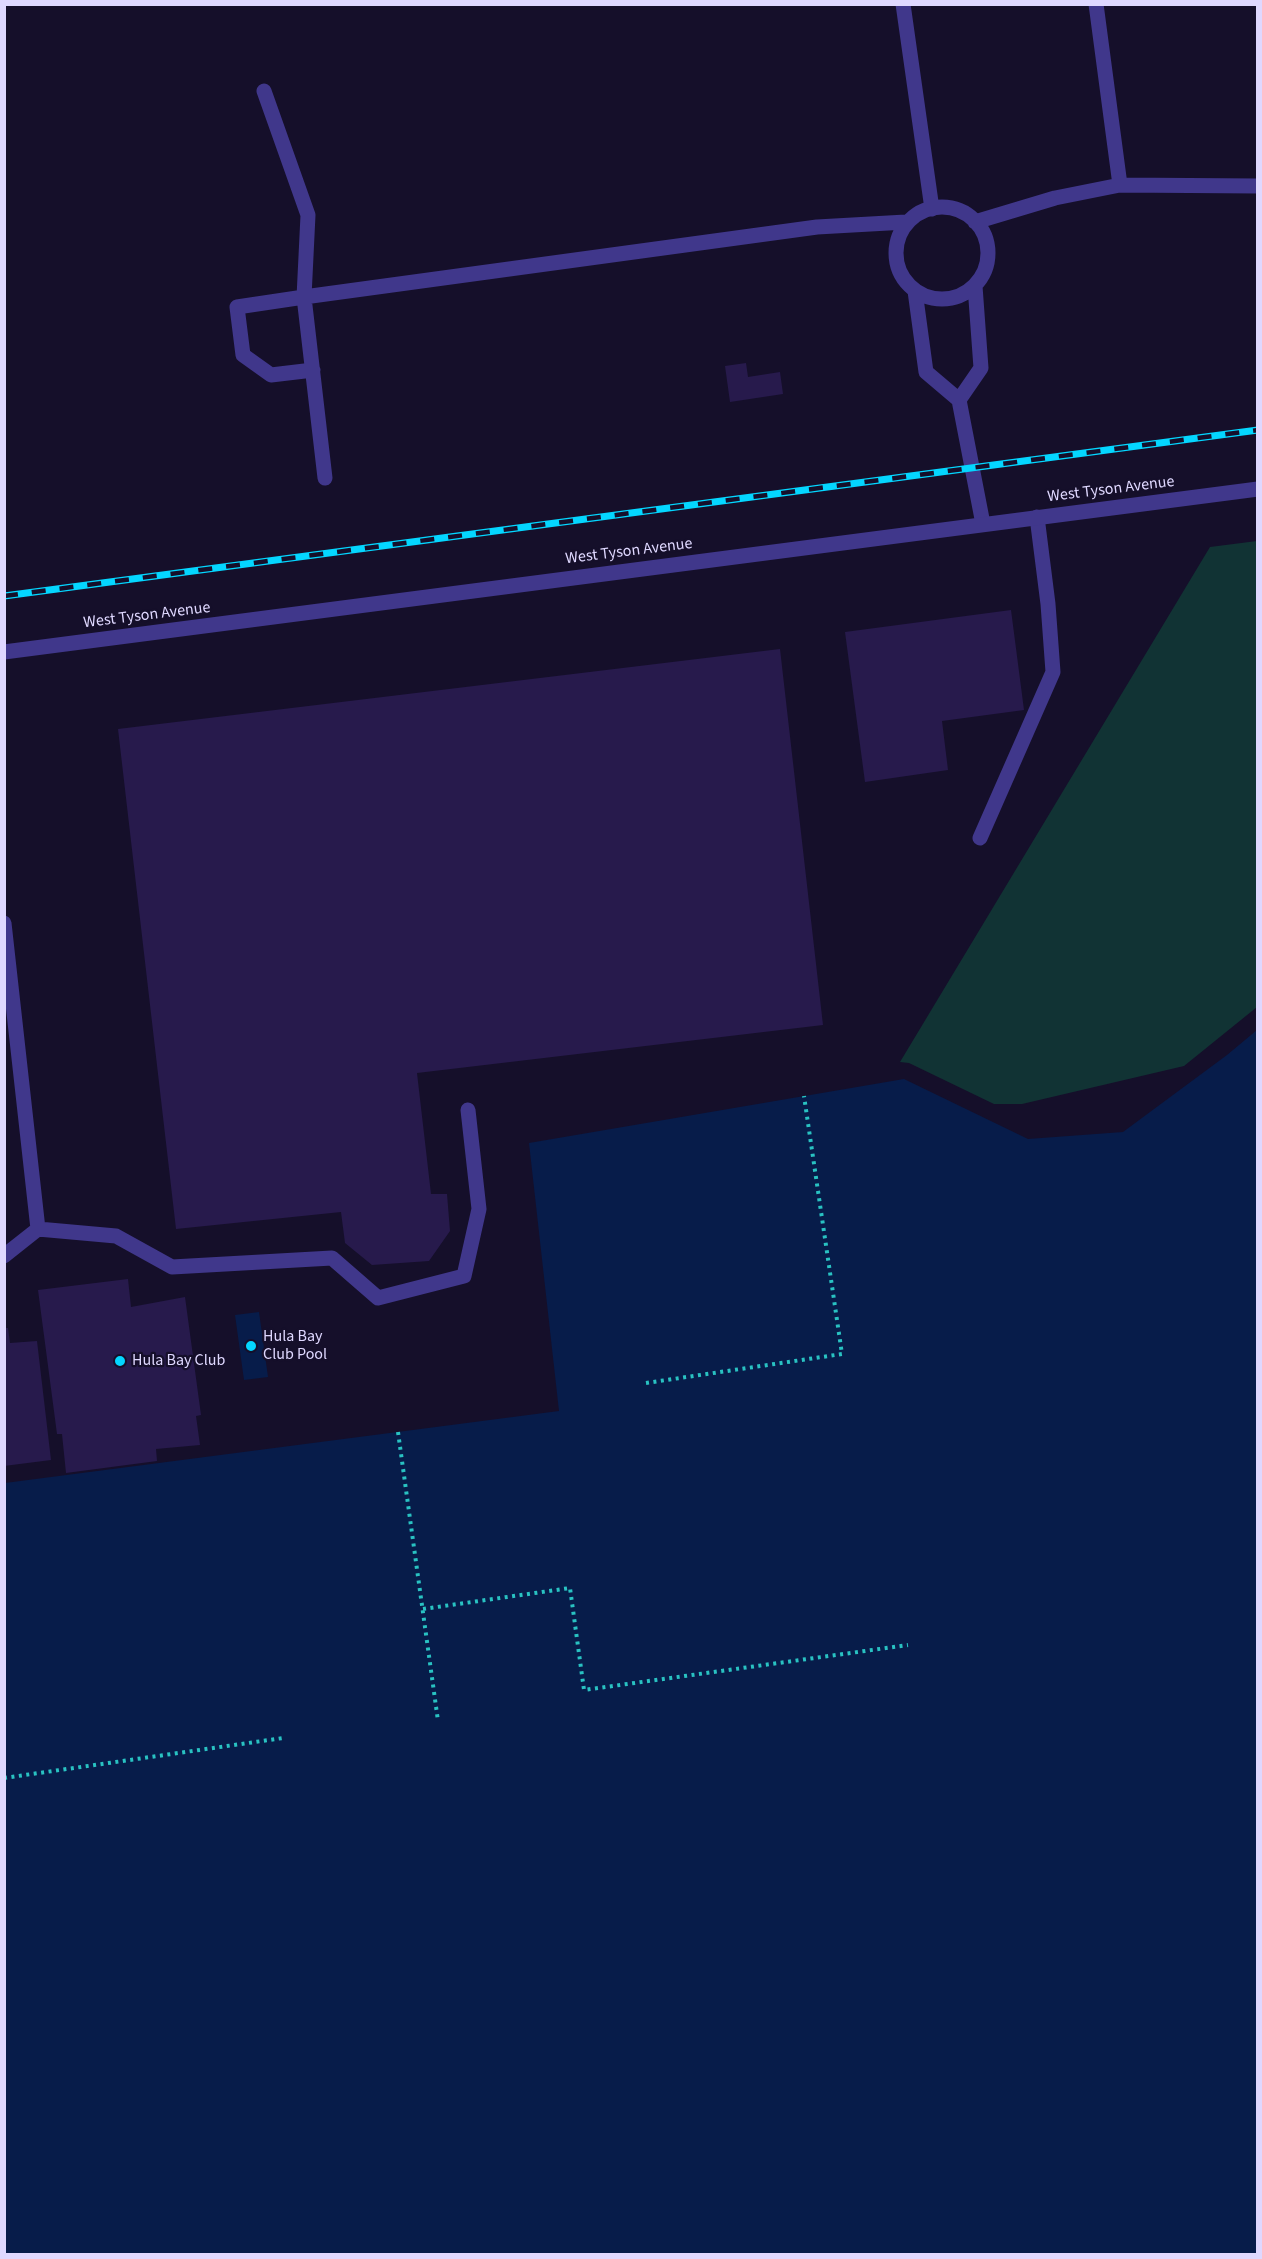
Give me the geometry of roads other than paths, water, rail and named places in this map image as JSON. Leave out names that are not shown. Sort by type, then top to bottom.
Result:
[{"type":"street","points":[[903,4],[932,209]]},
{"type":"street","points":[[1096,4],[1120,185]]},
{"type":"street","points":[[264,91],[308,215],[303,297],[325,478]]},
{"type":"street","points":[[975,222],[1054,198],[1120,185],[1257,186]]},
{"type":"street","points":[[313,370],[271,375],[243,355],[237,307],[817,226],[906,222],[925,210],[941,207],[957,209],[971,217],[981,229],[987,244],[988,260],[984,274],[975,286],[963,295],[950,299],[935,299],[915,291],[900,274],[896,261],[896,246],[906,222]]},
{"type":"street","points":[[959,399],[981,368],[975,286]]},
{"type":"street","points":[[915,291],[926,372],[959,399],[983,524]]},
{"type":"street","name":"West Tyson Avenue","points":[[4,652],[1257,489]]},
{"type":"street","points":[[980,837],[1053,672],[1048,604],[1037,517]]},
{"type":"street","points":[[4,923],[39,1229]]},
{"type":"street","points":[[4,1256],[39,1229],[116,1236],[172,1267],[332,1258],[378,1298],[464,1276],[479,1209],[468,1110]]},
{"type":"water","points":[[1257,1030],[1257,2254],[5,2254],[5,1483],[559,1411],[529,1143],[904,1079],[1028,1139],[1123,1132]]},
{"type":"water","name":"Hula Bay Club Pool","points":[[259,1312],[268,1377],[244,1380],[235,1315]]},
{"type":"railway","points":[[4,596],[1258,430]]},
{"type":"place","name":"Hula Bay Club Pool","points":[[251,1346]]},
{"type":"place","name":"Hula Bay Club","points":[[120,1361]]}]
